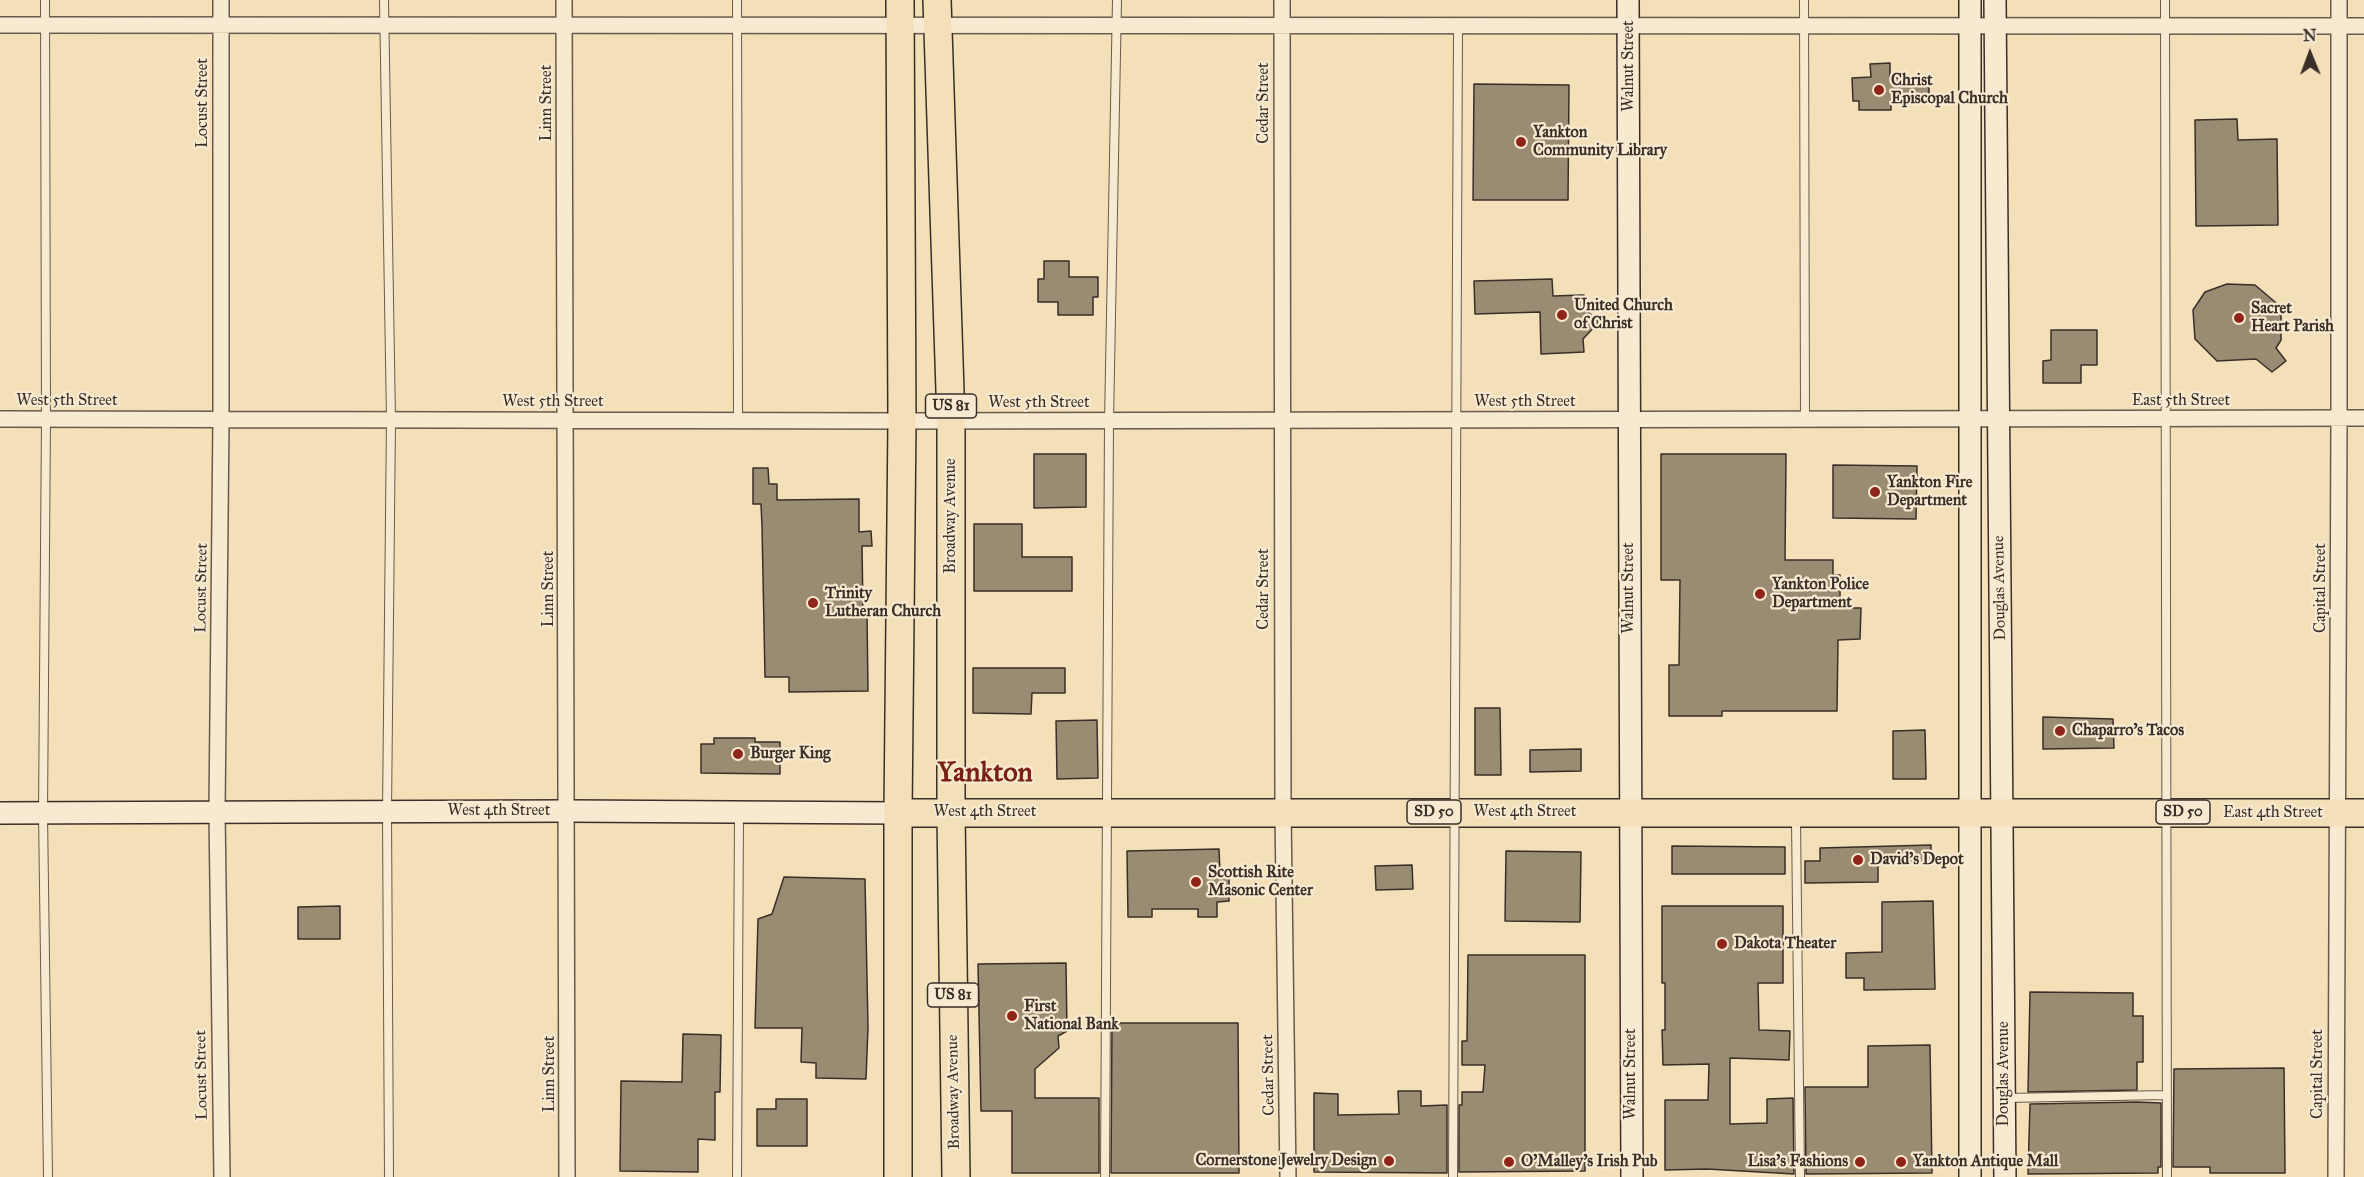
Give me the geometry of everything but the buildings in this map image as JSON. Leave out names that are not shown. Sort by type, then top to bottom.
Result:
[{"type":"highway","name":"US 81","points":[[898,1177],[898,813],[902,421],[900,13]]},
{"type":"highway","name":"Broadway Avenue","points":[[937,13],[951,421],[951,813],[956,1177]]},
{"type":"highway","name":"SD 50","points":[[1970,812],[2002,812]]},
{"type":"highway","name":"West 4th Street","points":[[898,813],[1970,812]]},
{"type":"highway","name":"East 4th Street","points":[[2002,812],[2351,813]]},
{"type":"street","name":"Locust Street","points":[[221,0],[221,419],[217,812],[222,1177]]},
{"type":"street","name":"Linn Street","points":[[564,0],[568,811],[567,1177]]},
{"type":"street","name":"Cedar Street","points":[[1282,0],[1283,812],[1288,1177]]},
{"type":"street","name":"Walnut Street","points":[[1628,0],[1630,25],[1628,420],[1632,1177]]},
{"type":"street","name":"Douglas Avenue","points":[[1970,0],[1970,1177]]},
{"type":"street","name":"Douglas Avenue","points":[[1995,0],[2005,1177]]},
{"type":"street","name":"Capital Street","points":[[2336,1177],[2351,813],[2339,418],[2339,0]]},
{"type":"street","points":[[0,25],[737,25],[900,13],[937,13],[1117,25],[1995,26],[2164,24],[2364,26]]},
{"type":"street","name":"East 5th Street","points":[[1970,420],[2364,418]]},
{"type":"street","name":"West 5th Street","points":[[0,419],[1970,420]]},
{"type":"street","name":"West 4th Street","points":[[0,813],[568,811],[898,813]]},
{"type":"lane","points":[[45,0],[46,418],[43,813],[48,1177]]},
{"type":"lane","points":[[384,0],[391,419],[387,812],[389,1177]]},
{"type":"lane","points":[[737,0],[738,420]]},
{"type":"lane","points":[[1105,1177],[1108,421],[1117,0]]},
{"type":"lane","points":[[1803,0],[1805,420]]},
{"type":"lane","points":[[2165,0],[2167,1177]]},
{"type":"lane","points":[[1453,1177],[1458,25]]},
{"type":"lane","points":[[737,1177],[739,811]]},
{"type":"lane","points":[[1796,812],[1800,1177]]},
{"type":"lane","points":[[2004,1098],[2166,1095]]},
{"type":"place","name":"Christ Episcopal Church","points":[[1879,90]]},
{"type":"place","name":"Yankton Community Library","points":[[1521,142]]},
{"type":"place","name":"United Church of Christ","points":[[1562,315]]},
{"type":"place","name":"Sacret Heart Parish","points":[[2239,318]]},
{"type":"place","name":"Yankton Fire Department","points":[[1875,492]]},
{"type":"place","name":"Yankton Police Department","points":[[1760,594]]},
{"type":"place","name":"Trinity Lutheran Church","points":[[813,603]]},
{"type":"place","name":"Chaparro's Tacos","points":[[2060,731]]},
{"type":"place","name":"Burger King","points":[[738,754]]},
{"type":"place","name":"David's Depot","points":[[1858,860]]},
{"type":"place","name":"Scottish Rite Masonic Center","points":[[1196,882]]},
{"type":"place","name":"Dakota Theater","points":[[1722,944]]},
{"type":"place","name":"First National Bank","points":[[1012,1016]]},
{"type":"place","name":"Cornerstone Jewelry Design","points":[[1389,1161]]},
{"type":"place","name":"O'Malley's Irish Pub","points":[[1509,1162]]},
{"type":"place","name":"Lisa's Fashions","points":[[1860,1162]]},
{"type":"place","name":"Yankton Antique Mall","points":[[1901,1162]]},
{"type":"district","name":"Yankton","points":[[985,774]]}]
